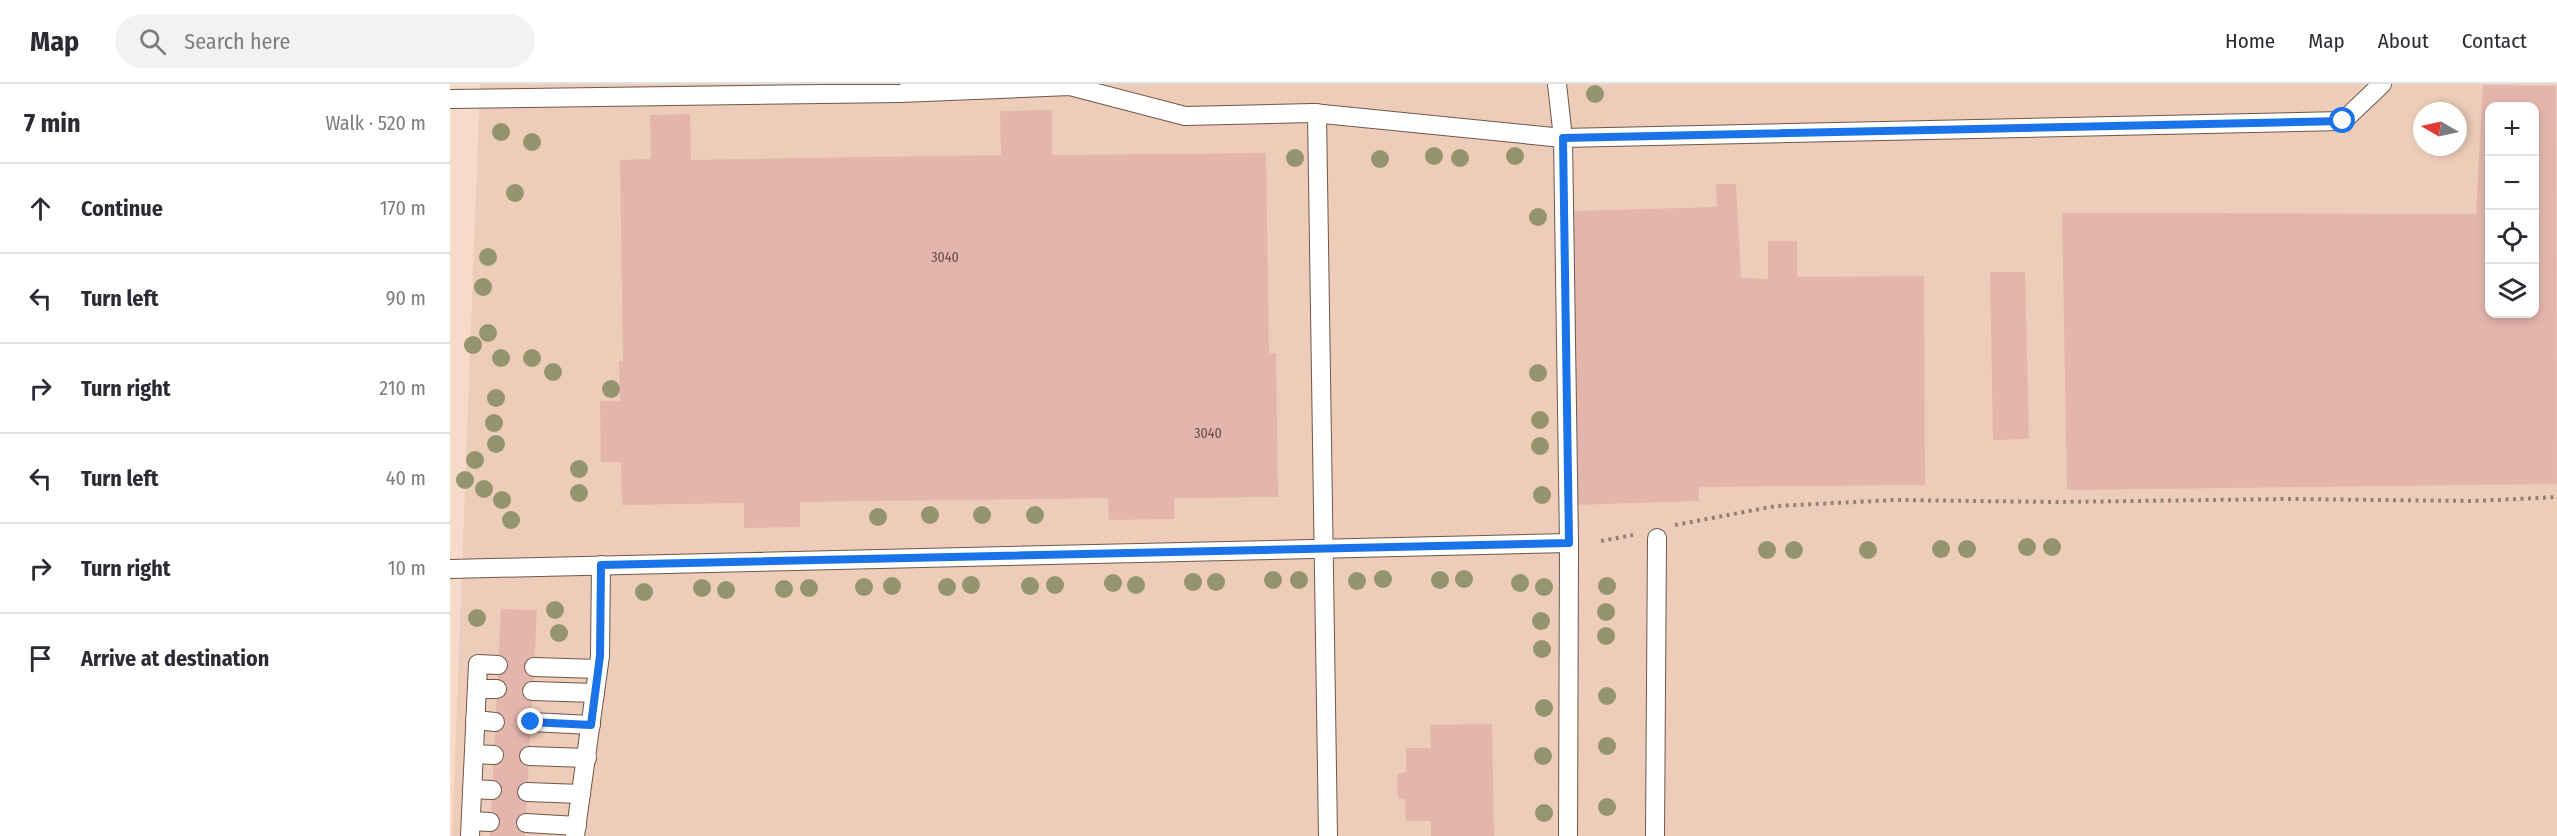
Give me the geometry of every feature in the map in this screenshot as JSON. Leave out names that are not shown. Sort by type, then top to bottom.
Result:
[{"type":"lane","points":[[1557,84],[1563,138],[1569,543],[1568,836]]},
{"type":"lane","points":[[450,99],[901,93],[1070,86],[1185,116],[1317,113],[1563,138],[2343,121],[2382,84]]},
{"type":"lane","points":[[1317,113],[1328,836]]},
{"type":"lane","points":[[1655,533],[1655,836]]},
{"type":"lane","points":[[450,569],[1569,543]]},
{"type":"lane","points":[[526,823],[576,831],[598,669],[601,565]]},
{"type":"lane","points":[[490,822],[470,828],[478,664],[498,665]]},
{"type":"lane","points":[[534,667],[598,669]]},
{"type":"lane","points":[[477,688],[497,689]]},
{"type":"lane","points":[[532,691],[595,693]]},
{"type":"lane","points":[[476,720],[495,722]]},
{"type":"lane","points":[[531,722],[591,725]]},
{"type":"lane","points":[[474,754],[494,755]]},
{"type":"lane","points":[[529,756],[586,758]]},
{"type":"lane","points":[[472,789],[492,790]]},
{"type":"lane","points":[[527,792],[581,794]]},
{"type":"path","points":[[1601,541],[1655,533],[1776,506],[1896,500],[2475,501],[2557,497]]},
{"type":"shaded area","points":[[480,84],[2557,84],[2557,836],[452,836]]},
{"type":"building","points":[[2483,85],[2556,86],[2557,484],[2067,490],[2062,213],[2476,214]]},
{"type":"building","points":[[1052,110],[1052,155],[1266,153],[1269,353],[1276,353],[1278,497],[1174,498],[1174,519],[1109,520],[1108,498],[800,502],[800,527],[744,528],[744,503],[622,505],[621,462],[601,462],[600,401],[620,401],[619,361],[623,361],[620,160],[651,159],[650,115],[690,114],[691,160],[1001,155],[1000,111]]},
{"type":"building","points":[[1716,184],[1736,184],[1741,278],[1768,279],[1768,241],[1797,241],[1797,277],[1924,276],[1925,485],[1699,487],[1699,501],[1576,505],[1573,211],[1717,207]]},
{"type":"building","points":[[1990,272],[2025,272],[2029,439],[1993,440]]},
{"type":"building","points":[[501,609],[537,610],[525,836],[490,836]]},
{"type":"building","points":[[1492,724],[1494,836],[1431,836],[1431,821],[1406,821],[1405,799],[1398,799],[1397,774],[1406,772],[1406,748],[1431,748],[1430,725]]},
{"type":"route","points":[[531,722],[591,725],[600,656],[601,565],[1569,543],[1563,138],[2343,121]]}]
